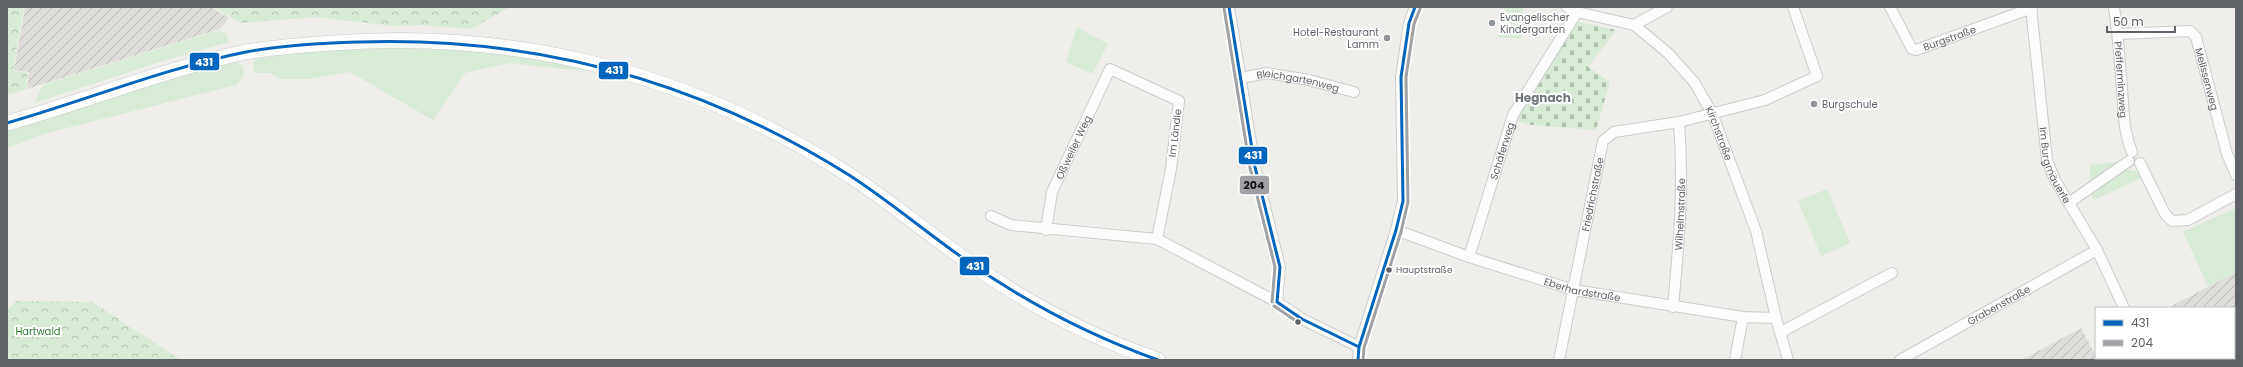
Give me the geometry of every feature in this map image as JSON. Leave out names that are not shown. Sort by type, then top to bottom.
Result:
[{"type":"main road","points":[[7,123],[155,75],[258,50],[359,41],[423,40],[469,42],[554,53],[598,63],[642,77],[701,99],[789,138],[850,175],[967,262],[1040,308],[1091,334],[1158,360]]},
{"type":"street","points":[[1229,7],[1242,78],[1255,167],[1280,267],[1277,302]]},
{"type":"street","points":[[1358,360],[1359,347],[1396,230],[1403,201],[1401,77],[1409,23],[1416,7]]},
{"type":"street","name":"Kirchstraße","points":[[1567,7],[1577,12],[1634,25],[1668,53],[1694,82],[1712,113],[1756,231],[1776,318],[1788,360]]},
{"type":"street","points":[[1634,25],[1667,7]]},
{"type":"street","name":"Friedrichstraße","points":[[1559,360],[1603,141],[1614,132],[1679,122],[1766,100],[1817,76],[1793,7]]},
{"type":"street","name":"Burgstraße","points":[[1890,7],[1912,49],[1916,50],[2031,8]]},
{"type":"street","name":"Pfefferminzweg","points":[[2114,7],[2118,34],[2123,118],[2130,157],[2140,154],[2140,163],[2165,214],[2172,221],[2188,220],[2236,194]]},
{"type":"street","name":"Im Burgmäuerle","points":[[2031,8],[2047,160],[2055,180],[2070,202],[2097,250],[2124,307]]},
{"type":"street","name":"Schäferweg","points":[[1469,257],[1513,115],[1577,12]]},
{"type":"street","name":"Melissenweg","points":[[2118,34],[2190,31],[2196,37],[2227,154],[2236,175]]},
{"type":"street","name":"Oßweiler Weg","points":[[1046,230],[1052,192],[1110,69]]},
{"type":"street","name":"Im Ländle","points":[[1110,69],[1179,101],[1171,169],[1157,240]]},
{"type":"street","name":"Bleichgartenweg","points":[[1242,78],[1267,73],[1309,80],[1354,92]]},
{"type":"street","name":"Wilhelmstraße","points":[[1674,307],[1680,231],[1682,168],[1679,122]]},
{"type":"street","points":[[2070,202],[2130,157]]},
{"type":"street","points":[[991,216],[1011,225],[1046,230],[1157,240],[1277,302],[1302,319],[1359,347]]},
{"type":"street","name":"Eberhardstraße","points":[[1396,230],[1469,257],[1574,290],[1743,317],[1776,318]]},
{"type":"street","name":"Grabenstraße","points":[[1900,360],[2097,250]]},
{"type":"street","points":[[1781,332],[1892,273]]},
{"type":"street","points":[[1735,360],[1743,317]]},
{"type":"shaded area","points":[[25,7],[211,7],[229,18],[220,29],[27,89],[29,72],[14,70]]},
{"type":"shaded area","points":[[2236,272],[2236,360],[2124,360],[2235,359],[2235,307],[2170,307]]},
{"type":"shaded area","points":[[2081,328],[2095,354],[2095,359],[2098,360],[2021,360]]},
{"type":"green space","points":[[7,7],[24,7],[13,70],[28,73],[26,89],[7,95]]},
{"type":"green space","points":[[213,7],[510,7],[471,29],[421,25],[394,26],[315,17],[241,23]]},
{"type":"green space","points":[[1506,7],[1524,7],[1520,23],[1525,24],[1521,39],[1498,37]]},
{"type":"green space","points":[[1575,21],[1616,30],[1588,67],[1610,82],[1596,130],[1530,125],[1516,121],[1515,114]]},
{"type":"green space","points":[[1077,27],[1108,44],[1092,74],[1066,62]]},
{"type":"green space","points":[[219,30],[225,33],[229,42],[169,59],[34,103],[43,85]]},
{"type":"green space","points":[[423,40],[590,61],[585,71],[509,63],[465,73],[433,120],[350,72],[308,79],[279,79],[270,73],[255,73],[253,64],[256,59],[299,52]]},
{"type":"green space","points":[[229,56],[242,66],[244,75],[236,85],[47,133],[7,148],[7,123]]},
{"type":"green space","points":[[2121,161],[2090,183],[2090,165]]},
{"type":"green space","points":[[2126,170],[2136,171],[2141,178],[2094,200],[2091,194]]},
{"type":"green space","points":[[1827,189],[1850,243],[1821,256],[1798,201]]},
{"type":"green space","points":[[2236,208],[2236,273],[2208,286],[2183,232]]},
{"type":"green space","name":"Hartwald","points":[[16,301],[92,302],[181,360],[7,360],[7,310]]},
{"type":"transit line","name":"431","points":[[1229,7],[1255,167],[1280,267],[1277,302]]},
{"type":"transit line","name":"431","points":[[1358,360],[1359,347],[1396,230],[1403,201],[1401,77],[1409,23],[1415,7]]},
{"type":"transit line","name":"204","points":[[1224,8],[1250,168],[1275,267],[1272,302]]},
{"type":"transit line","name":"204","points":[[1363,360],[1364,348],[1401,232],[1408,202],[1406,77],[1414,24],[1420,9]]},
{"type":"transit line","name":"431","points":[[7,123],[156,75],[246,52],[274,48],[344,42],[424,42],[489,47],[552,56],[614,71],[674,90],[734,113],[792,142],[865,185],[955,252],[1015,292],[1085,330],[1158,360]]},
{"type":"transit line","name":"431","points":[[1277,302],[1302,319],[1359,347]]},
{"type":"transit line","name":"204","points":[[1274,306],[1299,323]]},
{"type":"place","name":"Evangelischer Kindergarten","points":[[1492,23]]},
{"type":"place","name":"Hotel-Restaurant Lamm","points":[[1387,38]]},
{"type":"place","name":"Burgschule","points":[[1814,104]]},
{"type":"place","name":"Hauptstraße","points":[[1389,270]]},
{"type":"district","name":"Hegnach","points":[[1543,97]]}]
